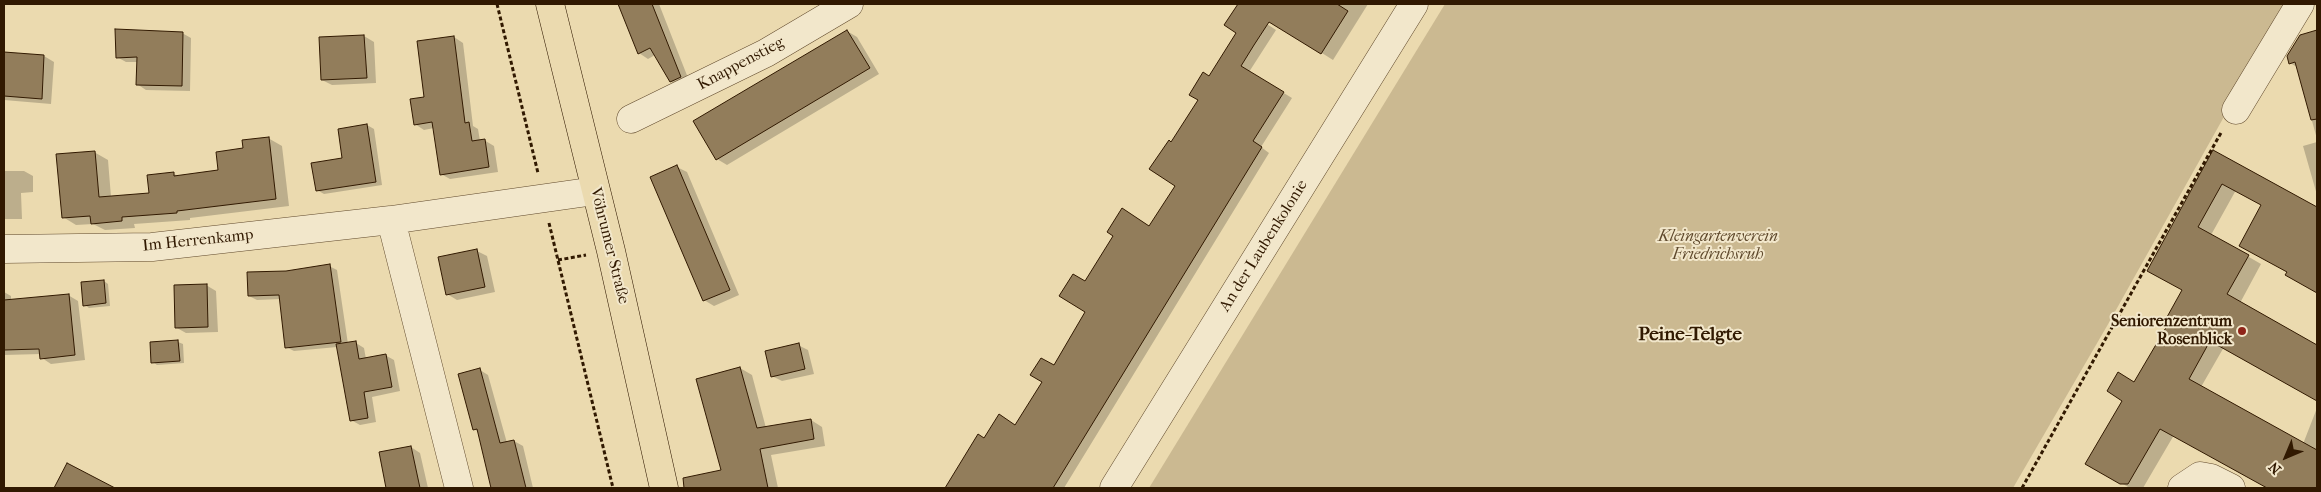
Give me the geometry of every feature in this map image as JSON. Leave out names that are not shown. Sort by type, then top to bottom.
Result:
[{"type":"main road","name":"Vöhrumer Straße","points":[[550,4],[611,251],[664,488]]},
{"type":"street","name":"Knappenstieg","points":[[631,119],[766,52],[849,4]]},
{"type":"street","name":"An der Laubenkolonie","points":[[1114,488],[1414,4]]},
{"type":"street","points":[[2236,110],[2300,4]]},
{"type":"street","name":"Im Herrenkamp","points":[[4,249],[152,247],[391,220],[595,191]]},
{"type":"street","points":[[391,220],[459,488]]},
{"type":"street","points":[[2182,488],[2200,476],[2211,478],[2232,488]]},
{"type":"path","points":[[497,4],[613,488]]},
{"type":"path","points":[[2022,488],[2213,144],[2236,110]]},
{"type":"green space","name":"Kleingartenverein Friedrichsruh","points":[[1445,4],[2287,4],[2107,326],[2013,488],[1149,488]]},
{"type":"building","points":[[618,4],[652,4],[681,77],[670,82],[650,48],[638,54]]},
{"type":"building","points":[[1238,4],[1337,4],[1348,11],[1321,54],[1269,22],[1241,66],[1284,92],[1253,141],[1262,147],[1053,488],[945,488],[978,434],[984,438],[999,414],[1015,425],[1042,382],[1030,375],[1041,358],[1054,365],[1085,312],[1059,296],[1073,274],[1085,281],[1113,236],[1107,232],[1122,208],[1149,226],[1175,186],[1149,169],[1169,140],[1171,142],[1198,100],[1189,95],[1203,72],[1209,76],[1236,33],[1224,25]]},
{"type":"building","points":[[115,29],[183,32],[182,86],[136,85],[137,57],[116,58]]},
{"type":"building","points":[[847,30],[870,68],[716,160],[693,121]]},
{"type":"building","points":[[2317,30],[2317,119],[2311,120],[2295,62],[2289,64],[2287,56],[2300,35]]},
{"type":"building","points":[[364,35],[367,78],[321,80],[319,37]]},
{"type":"building","points":[[454,36],[465,123],[469,122],[472,141],[485,139],[489,167],[440,175],[432,122],[414,125],[410,99],[424,97],[417,41]]},
{"type":"building","points":[[4,52],[44,55],[42,99],[4,96]]},
{"type":"building","points":[[367,124],[376,182],[316,191],[311,163],[342,158],[338,129]]},
{"type":"building","points":[[269,137],[276,199],[177,211],[177,213],[122,217],[122,221],[91,224],[90,216],[62,218],[56,154],[95,151],[99,197],[149,193],[147,175],[174,172],[174,176],[218,170],[216,152],[243,148],[242,140]]},
{"type":"building","points":[[2213,150],[2317,207],[2317,293],[2285,275],[2287,272],[2239,246],[2261,205],[2222,184],[2198,227],[2249,255],[2227,294],[2317,345],[2317,401],[2210,341],[2189,379],[2317,450],[2317,488],[2267,488],[2160,429],[2128,484],[2120,484],[2085,464],[2122,401],[2107,391],[2118,372],[2134,382],[2171,319],[2167,317],[2182,290],[2147,271]]},
{"type":"building","points":[[677,165],[730,290],[703,301],[650,177]]},
{"type":"building","points":[[477,249],[485,287],[446,295],[438,257]]},
{"type":"building","points":[[330,264],[341,342],[285,348],[279,295],[248,296],[247,272],[286,271]]},
{"type":"building","points":[[104,280],[106,303],[83,306],[81,282]]},
{"type":"building","points":[[207,284],[208,327],[175,328],[174,285]]},
{"type":"building","points":[[69,294],[75,355],[40,359],[39,349],[4,350],[4,300]]},
{"type":"building","points":[[178,340],[180,361],[151,363],[150,342]]},
{"type":"building","points":[[356,341],[359,359],[386,354],[392,387],[364,392],[368,418],[350,421],[336,344]]},
{"type":"building","points":[[799,343],[805,369],[771,377],[765,351]]},
{"type":"building","points":[[740,367],[757,428],[811,419],[814,439],[760,449],[768,488],[684,488],[683,478],[721,470],[696,379]]},
{"type":"building","points":[[480,368],[500,443],[514,440],[526,488],[491,488],[477,429],[473,430],[458,374]]},
{"type":"building","points":[[411,446],[420,488],[386,488],[379,452]]},
{"type":"building","points":[[67,463],[115,488],[54,488]]},
{"type":"place","name":"Seniorenzentrum Rosenblick","points":[[2242,331]]},
{"type":"district","name":"Peine-Telgte","points":[[1690,335]]}]
